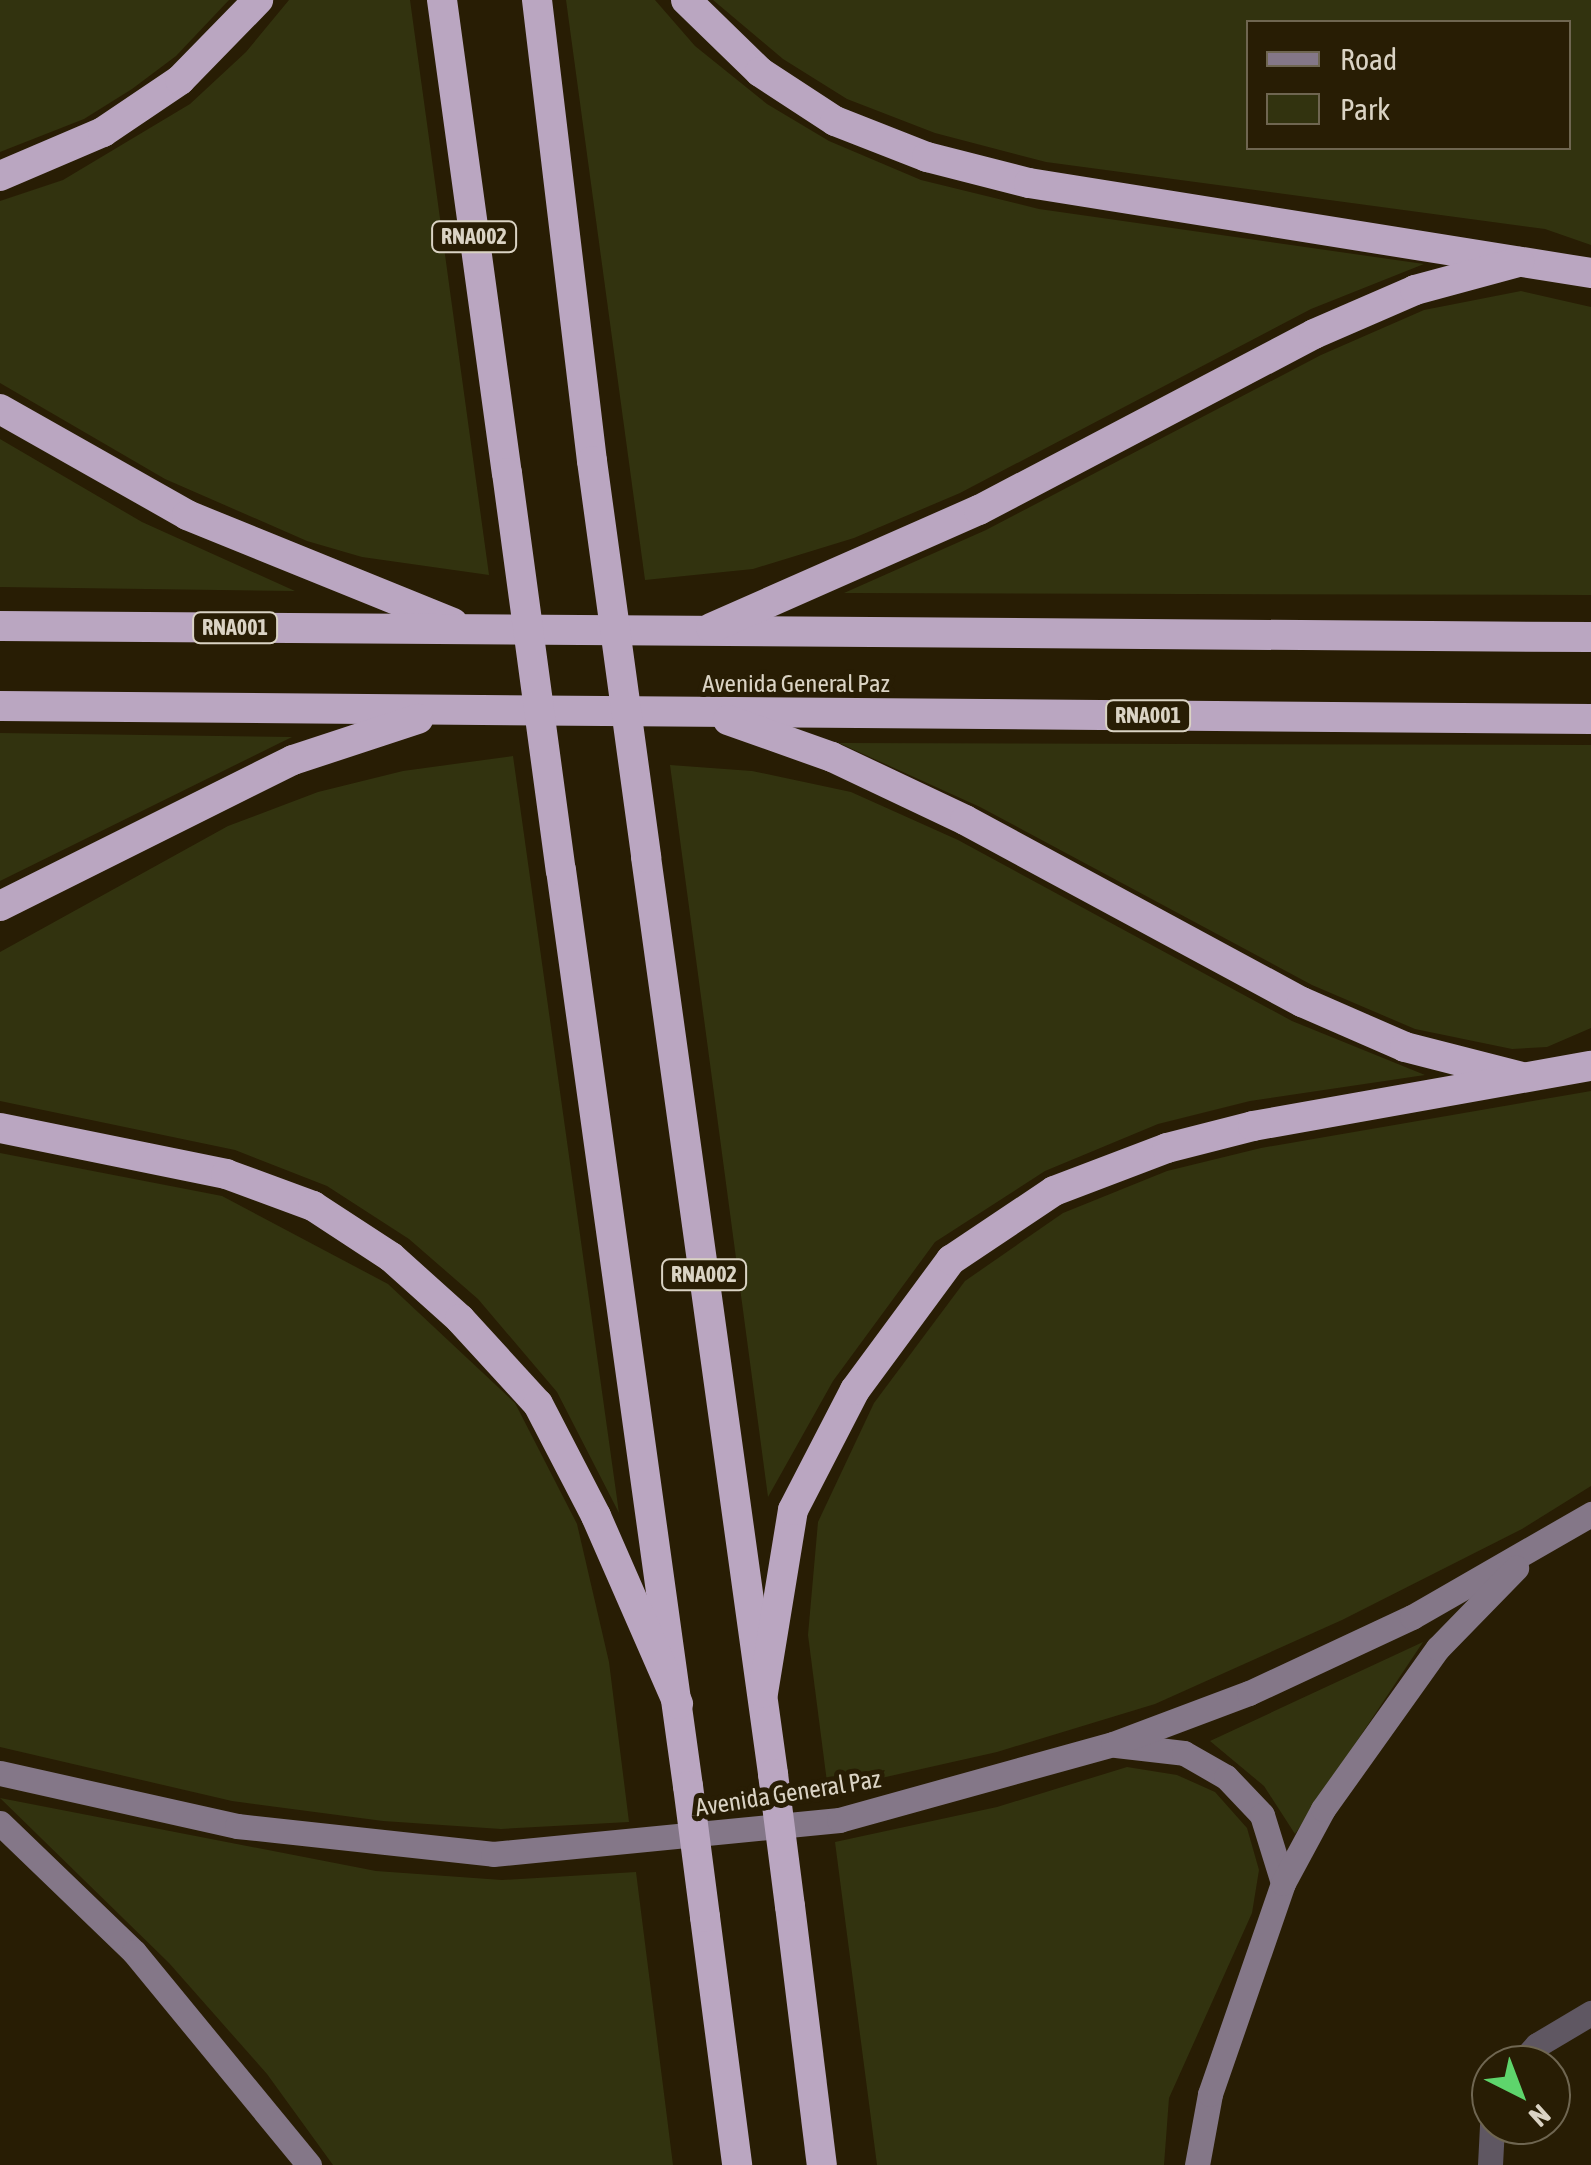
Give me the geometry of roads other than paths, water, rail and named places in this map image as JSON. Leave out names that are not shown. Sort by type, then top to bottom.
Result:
[{"type":"highway","points":[[0,176],[103,132],[180,80],[258,0]]},
{"type":"highway","name":"RNA002","points":[[442,0],[678,1704]]},
{"type":"highway","name":"RNA002","points":[[537,0],[592,461],[762,1692]]},
{"type":"highway","points":[[686,0],[760,72],[835,121],[926,157],[1028,183],[1532,259],[1591,273]]},
{"type":"highway","points":[[706,630],[979,510],[1314,334],[1415,290],[1532,259]]},
{"type":"highway","points":[[0,409],[187,515],[470,630]]},
{"type":"highway","name":"Avenida General Paz","points":[[0,626],[1591,637]]},
{"type":"highway","name":"Avenida General Paz","points":[[0,706],[1591,719]]},
{"type":"highway","points":[[0,906],[292,760],[455,709]]},
{"type":"highway","points":[[706,712],[832,757],[965,820],[1302,1002],[1406,1047],[1536,1080]]},
{"type":"highway","points":[[822,2165],[762,1692],[793,1510],[855,1390],[951,1260],[1054,1191],[1166,1148],[1253,1126],[1536,1080],[1591,1066]]},
{"type":"highway","points":[[0,1128],[226,1174],[313,1206],[391,1258],[460,1318],[538,1404],[596,1516],[678,1704],[736,2165]]},
{"type":"street","name":"Avenida General Paz","points":[[0,1773],[237,1826],[493,1854],[839,1820],[1113,1744],[1268,1685],[1412,1617],[1591,1514]]},
{"type":"street","points":[[1197,2165],[1210,2094],[1284,1883],[1323,1809],[1438,1648],[1537,1547]]},
{"type":"street","points":[[1113,1744],[1184,1753],[1226,1777],[1262,1815],[1284,1883]]},
{"type":"street","points":[[0,1823],[134,1952],[310,2165]]},
{"type":"street","points":[[1538,2045],[1591,2013]]}]
